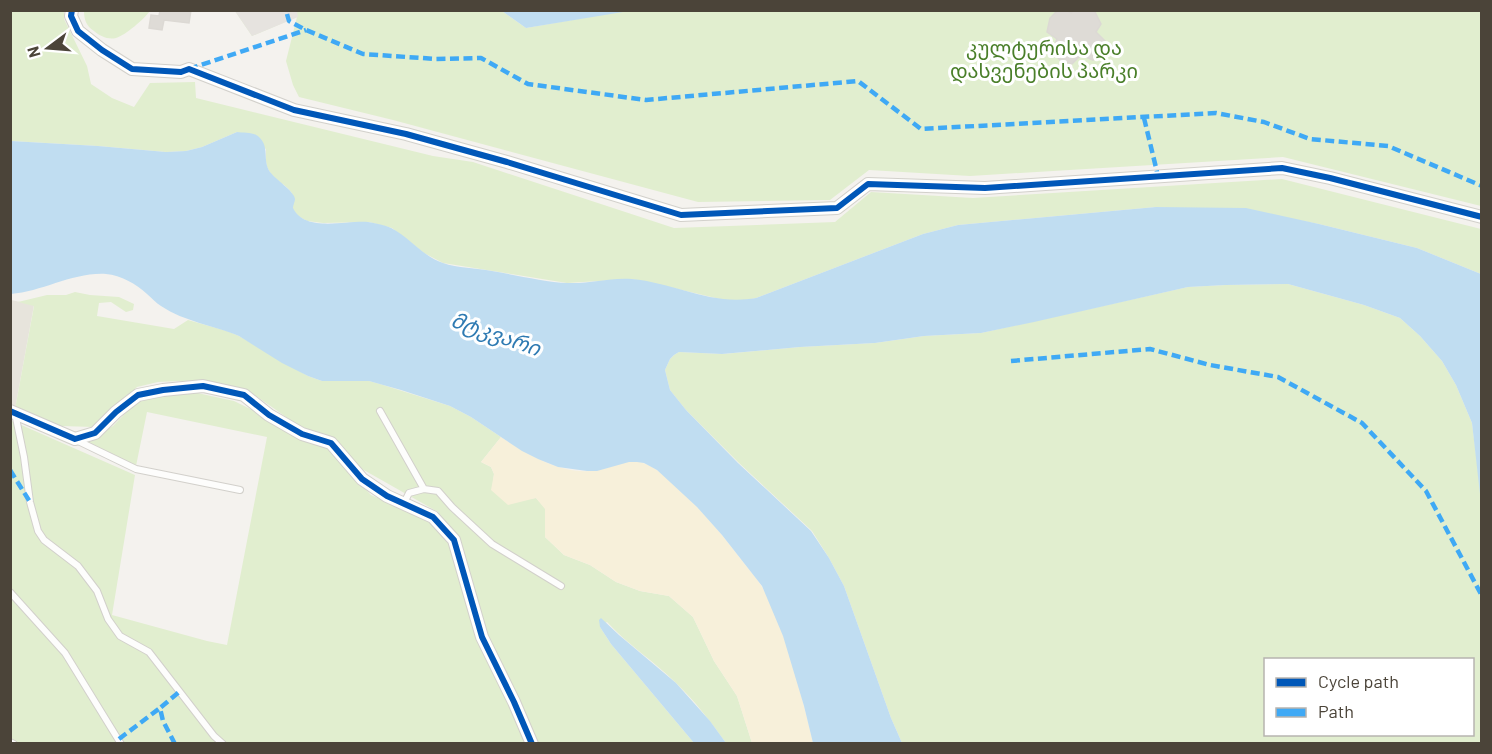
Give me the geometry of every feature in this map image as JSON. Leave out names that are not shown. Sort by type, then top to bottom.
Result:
[{"type":"street","points":[[72,10],[71,16],[78,31],[132,69],[181,72],[189,69],[294,110],[406,134],[681,215],[837,207],[868,184],[985,188],[1282,168],[1482,217]]},
{"type":"street","points":[[12,411],[75,439],[95,432],[138,395],[203,386],[244,395],[269,415],[302,434],[331,443],[362,479],[387,496],[432,518],[454,540],[482,637],[532,744]]},
{"type":"lane","points":[[12,411],[24,457],[30,502],[38,531],[44,540],[78,566],[97,591],[108,619],[120,636],[149,652],[214,736],[223,744]]},
{"type":"lane","points":[[380,411],[424,489]]},
{"type":"lane","points":[[75,439],[136,470],[240,490]]},
{"type":"lane","points":[[404,504],[409,494],[424,489],[438,490],[452,507],[492,544],[561,586]]},
{"type":"lane","points":[[10,592],[65,653],[121,744]]},
{"type":"shaded area","points":[[235,11],[297,11],[298,17],[252,36]]},
{"type":"shaded area","points":[[11,300],[34,305],[15,409],[11,407]]},
{"type":"green space","points":[[84,10],[150,11],[130,30],[120,36],[107,38],[89,27],[84,17]]},
{"type":"green space","name":"კულტურისა და დასვენების პარკი","points":[[629,10],[1481,11],[1481,206],[1283,157],[970,176],[869,170],[830,200],[698,202],[299,97],[286,61],[297,17],[252,36],[235,11],[502,11],[526,28]]},
{"type":"green space","points":[[10,11],[64,11],[64,19],[87,66],[91,84],[112,98],[134,107],[150,83],[195,82],[196,98],[433,156],[473,162],[674,228],[835,222],[871,192],[973,198],[1282,179],[1481,229],[1481,274],[1417,248],[1319,224],[1282,217],[1156,207],[958,225],[923,234],[756,298],[741,301],[724,300],[631,279],[567,283],[443,263],[424,253],[392,228],[369,222],[307,221],[298,216],[292,208],[293,195],[268,169],[266,149],[237,132],[202,147],[166,152],[11,141]]},
{"type":"green space","points":[[1288,284],[1364,305],[1400,318],[1442,361],[1456,385],[1472,423],[1482,503],[1481,743],[902,743],[844,586],[812,531],[686,410],[670,390],[665,370],[670,359],[679,352],[723,354],[981,333],[1188,287]]},
{"type":"green space","points":[[75,292],[119,297],[134,304],[133,310],[126,312],[111,302],[99,303],[97,316],[174,329],[188,320],[239,336],[308,376],[322,381],[369,381],[450,406],[471,417],[501,437],[481,462],[491,467],[494,474],[492,490],[527,499],[536,498],[545,508],[545,537],[564,555],[590,565],[616,582],[640,591],[669,596],[693,617],[714,661],[737,696],[752,743],[726,743],[683,690],[607,622],[600,627],[611,644],[694,743],[11,743],[10,420],[135,475],[112,615],[207,641],[227,645],[267,437],[147,412],[136,466],[85,441],[113,426],[141,397],[193,392],[234,401],[333,449],[371,495],[427,520],[451,545],[457,538],[438,512],[362,469],[335,441],[296,424],[246,389],[205,380],[158,382],[137,387],[93,427],[61,426],[15,409],[34,306],[18,302],[47,295],[66,295]]},
{"type":"sand","points":[[501,437],[523,451],[559,467],[585,471],[637,462],[650,466],[673,483],[724,537],[758,580],[768,598],[789,654],[813,743],[752,743],[737,696],[714,661],[693,617],[669,596],[640,591],[616,582],[590,565],[564,555],[545,537],[545,509],[536,498],[508,505],[491,490],[494,474],[491,467],[481,462]]},
{"type":"water","points":[[502,11],[629,11],[526,28]]},
{"type":"water","name":"მტკვარი","points":[[237,132],[254,134],[259,137],[264,145],[266,163],[270,172],[291,192],[295,199],[293,208],[299,216],[307,220],[327,224],[368,222],[384,225],[399,233],[435,260],[454,266],[559,282],[632,279],[724,299],[756,298],[923,234],[958,225],[1156,207],[1246,208],[1417,248],[1481,274],[1481,503],[1472,423],[1456,385],[1442,361],[1420,336],[1400,318],[1364,305],[1288,284],[1188,287],[981,333],[722,354],[679,352],[670,359],[665,370],[670,390],[686,410],[738,463],[811,531],[829,558],[844,586],[902,743],[813,743],[783,636],[762,586],[697,507],[657,470],[637,462],[597,471],[558,467],[522,451],[471,417],[450,406],[369,381],[322,381],[308,376],[239,336],[189,320],[170,311],[138,287],[117,276],[94,274],[82,276],[11,294],[11,141],[166,152],[202,147]]},
{"type":"water","points":[[601,618],[676,683],[726,743],[694,743],[611,644],[600,627]]},
{"type":"building","points":[[160,10],[191,10],[189,23],[164,20],[162,30],[149,28],[151,15],[159,16]]},
{"type":"building","points":[[1058,10],[1071,13],[1074,10],[1094,10],[1101,24],[1096,32],[1105,41],[1102,51],[1093,60],[1081,55],[1072,64],[1060,60],[1052,51],[1057,39],[1047,32],[1050,18]]},
{"type":"marked path","points":[[287,14],[289,21],[306,30],[363,54],[436,59],[481,58],[528,84],[646,100],[858,81],[921,129],[1216,113],[1264,122],[1310,139],[1388,146],[1482,186]]},
{"type":"marked path","points":[[189,69],[306,30]]},
{"type":"marked path","points":[[1144,118],[1158,176]]},
{"type":"marked path","points":[[1011,361],[1150,349],[1210,365],[1278,377],[1362,423],[1426,491],[1482,596]]},
{"type":"marked path","points":[[10,470],[30,502]]},
{"type":"marked path","points":[[175,744],[163,721],[160,708],[179,692]]},
{"type":"marked path","points":[[119,739],[160,708]]},
{"type":"cycle path","points":[[72,10],[71,16],[78,31],[132,69],[181,72],[189,69],[294,110],[406,134],[681,215],[837,208],[868,184],[985,188],[1282,168],[1482,217]]},
{"type":"cycle path","points":[[10,411],[75,439],[95,433],[116,412],[138,395],[203,386],[244,395],[269,415],[302,434],[331,443],[362,479],[387,496],[433,517],[454,540],[482,637],[532,744]]}]
